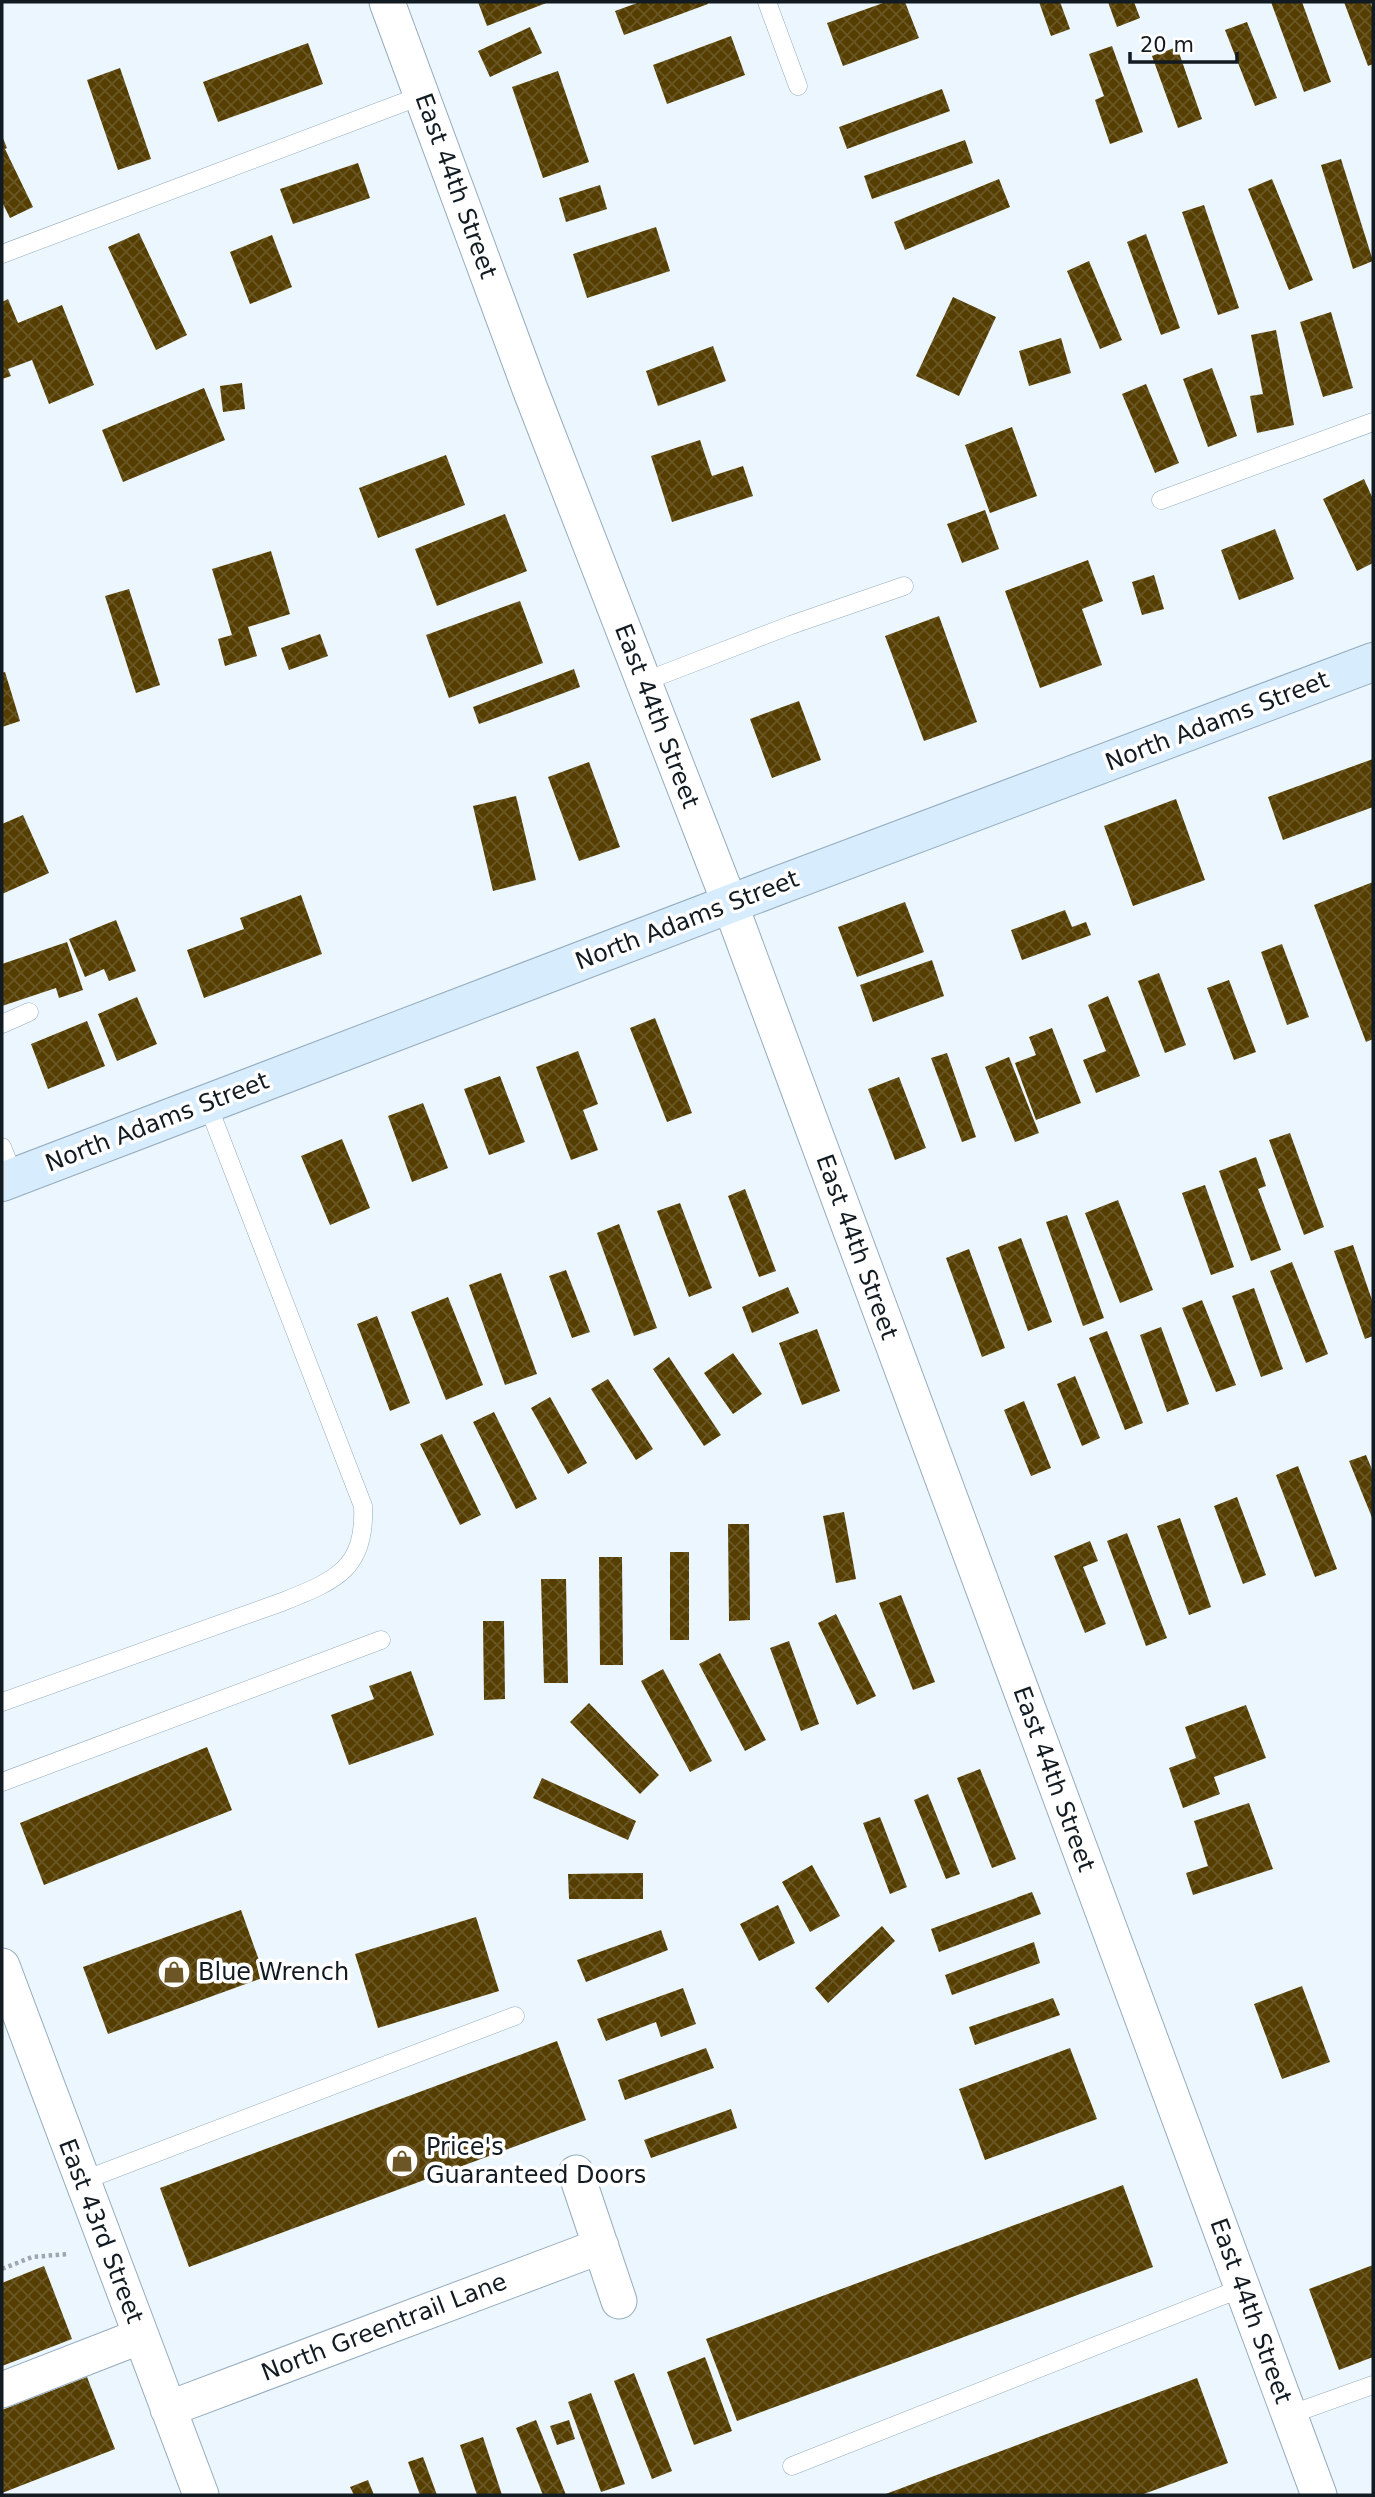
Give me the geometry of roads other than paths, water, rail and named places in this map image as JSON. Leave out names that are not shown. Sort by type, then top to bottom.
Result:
[{"type":"street","name":"East 44th Street","points":[[387,2],[530,389],[730,904],[1319,2495]]},
{"type":"street","name":"North Adams Street","points":[[6,1169],[207,1103],[1373,663]]},
{"type":"street","name":"East 43rd Street","points":[[2,1966],[201,2495]]},
{"type":"street","points":[[576,2174],[619,2301]]},
{"type":"street","name":"North Greentrail Lane","points":[[168,2409],[601,2246]]},
{"type":"street","points":[[2,2390],[141,2336]]},
{"type":"lane","points":[[767,2],[798,86]]},
{"type":"lane","points":[[2,254],[423,95]]},
{"type":"lane","points":[[1161,500],[1373,422]]},
{"type":"lane","points":[[643,682],[791,625],[904,586]]},
{"type":"lane","points":[[2,1024],[29,1012]]},
{"type":"lane","points":[[2,1702],[303,1594],[342,1573],[356,1553],[364,1527],[363,1506],[207,1103]]},
{"type":"lane","points":[[2,1782],[381,1640]]},
{"type":"lane","points":[[82,2180],[516,2016]]},
{"type":"lane","points":[[792,2466],[1242,2288]]},
{"type":"lane","points":[[1289,2415],[1373,2385]]},
{"type":"place","name":"Blue Wrench","points":[[174,1972]]},
{"type":"place","name":"Price's Guaranteed Doors","points":[[402,2161]]}]
